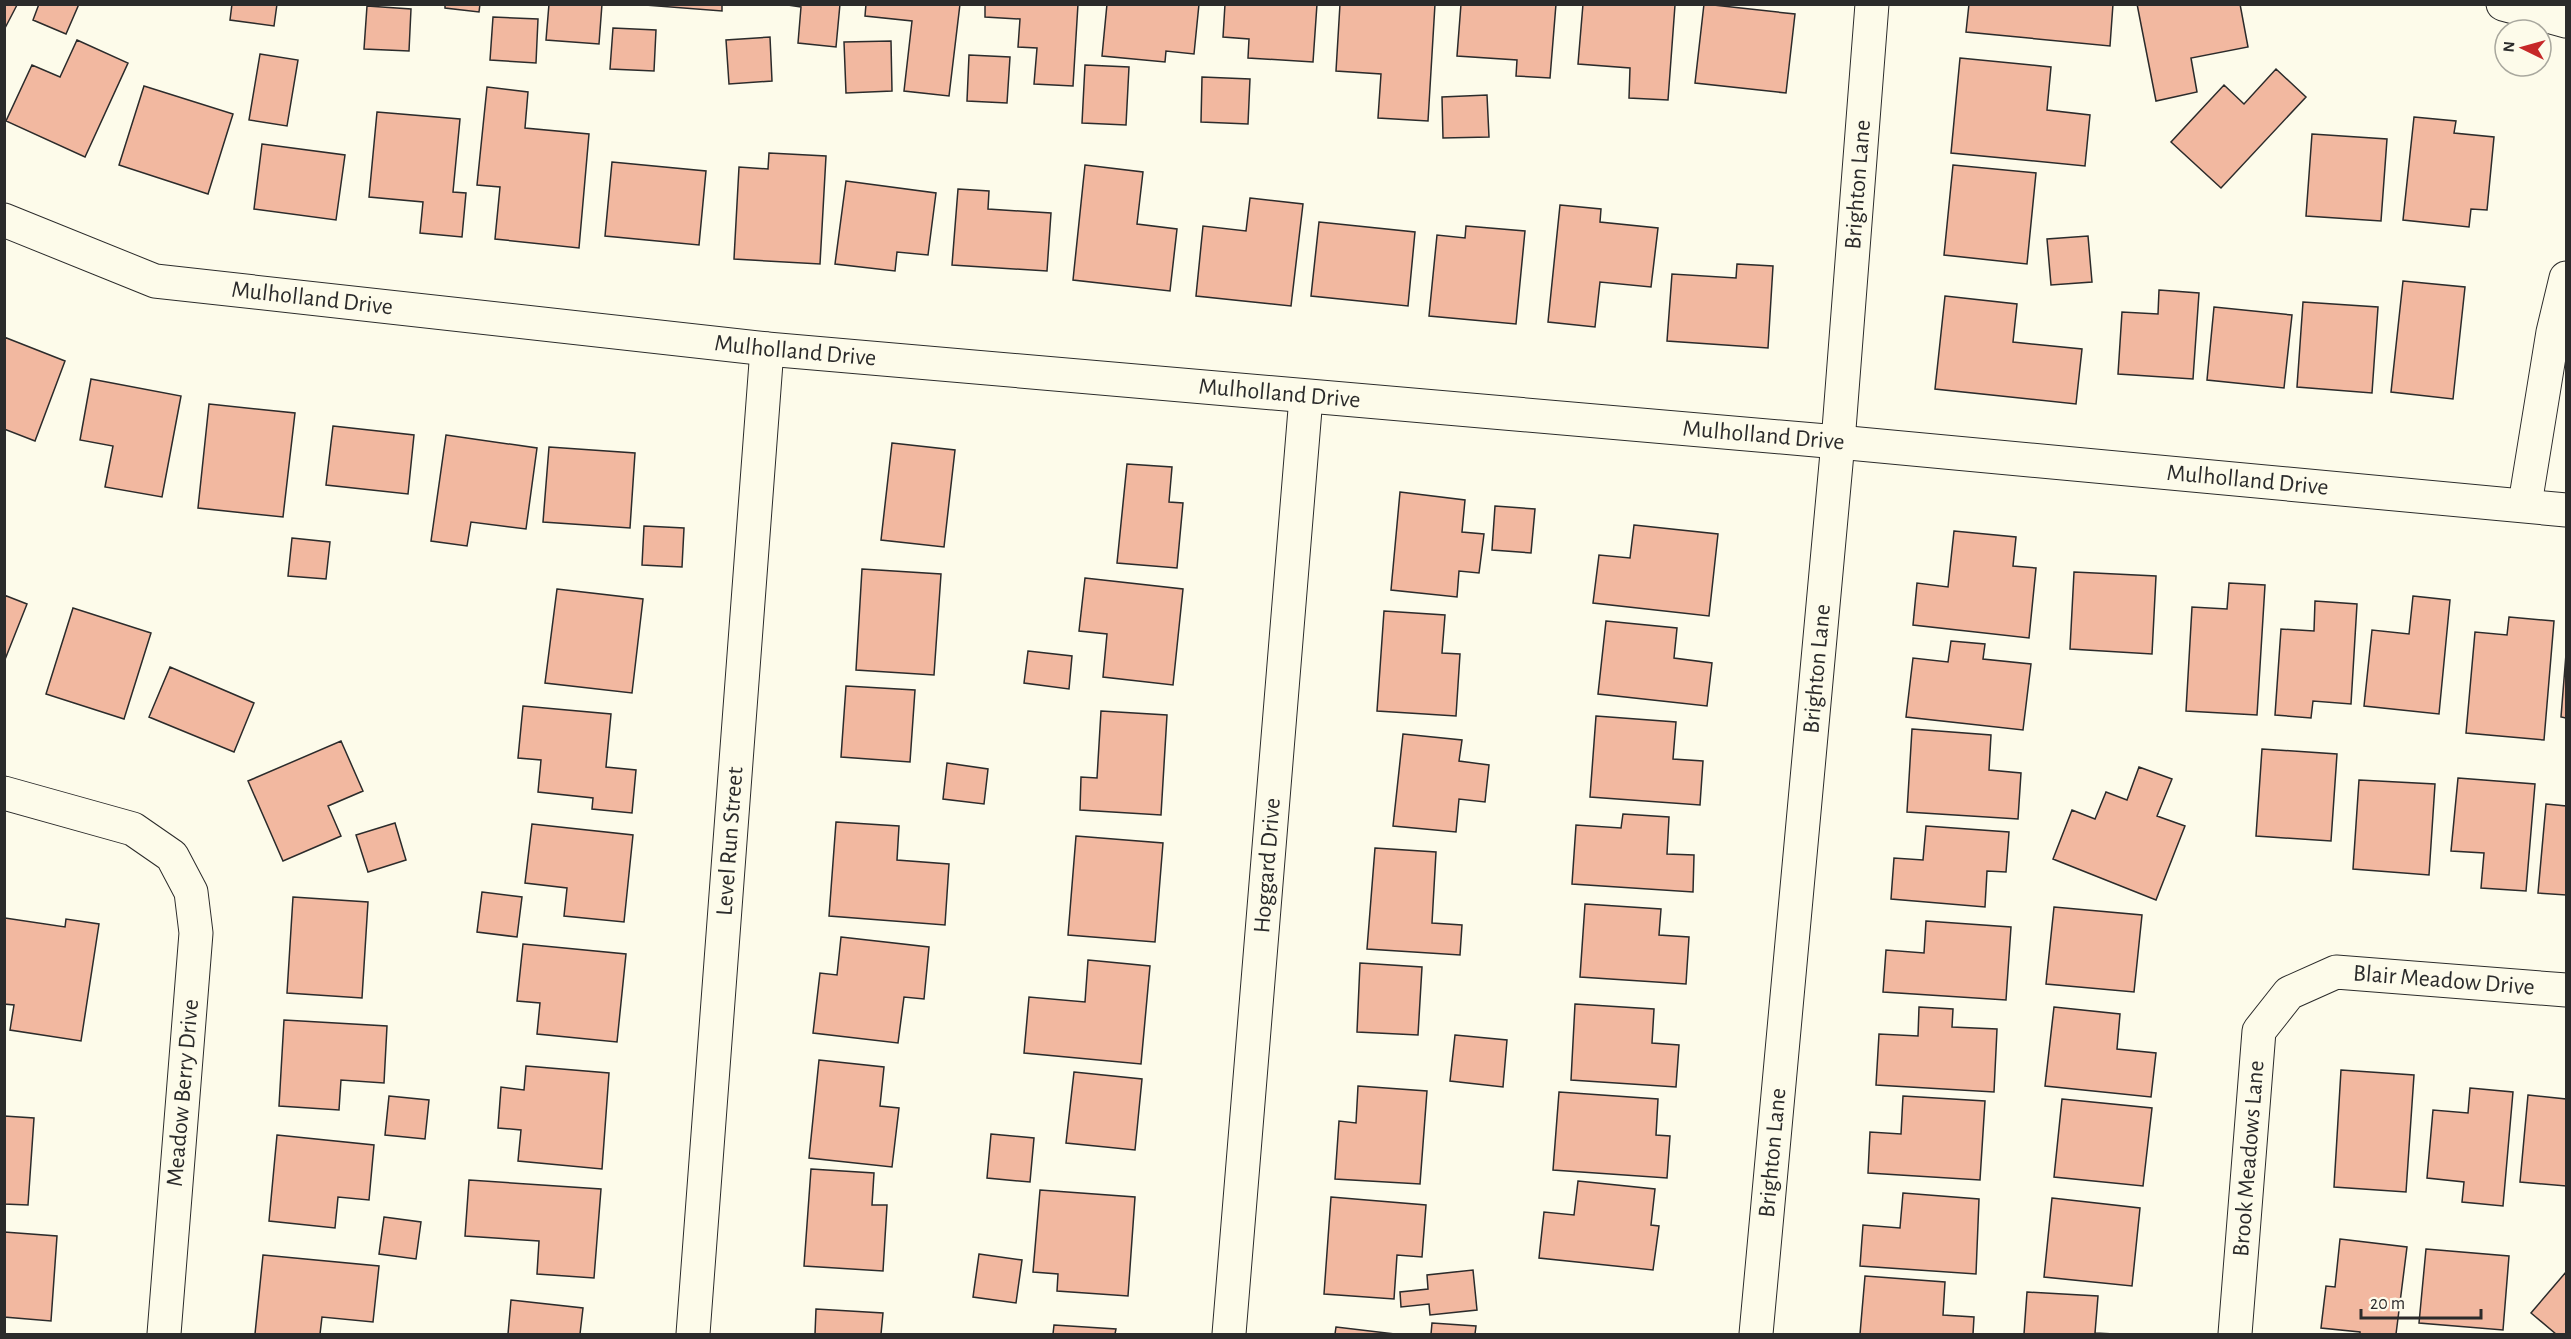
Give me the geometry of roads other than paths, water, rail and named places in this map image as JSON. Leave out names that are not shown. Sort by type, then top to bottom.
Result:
[{"type":"street","name":"Brighton Lane","points":[[1756,1335],[1838,442],[1872,4]]},
{"type":"street","points":[[2503,4],[2566,21]]},
{"type":"street","name":"Mulholland Drive","points":[[4,220],[155,281],[767,349],[1838,442],[2525,504],[2566,510]]},
{"type":"street","points":[[2525,504],[2553,332],[2566,278]]},
{"type":"street","name":"Level Run Street","points":[[693,1335],[767,349]]},
{"type":"street","name":"Hoggard Drive","points":[[1229,1335],[1306,397]]},
{"type":"street","name":"Meadow Berry Drive","points":[[4,793],[133,829],[172,856],[191,892],[196,933],[164,1335]]},
{"type":"street","name":"Blair Meadow Drive","points":[[2289,993],[2336,972],[2566,990]]},
{"type":"street","name":"Brook Meadows Lane","points":[[2235,1335],[2259,1031],[2289,993]]}]
